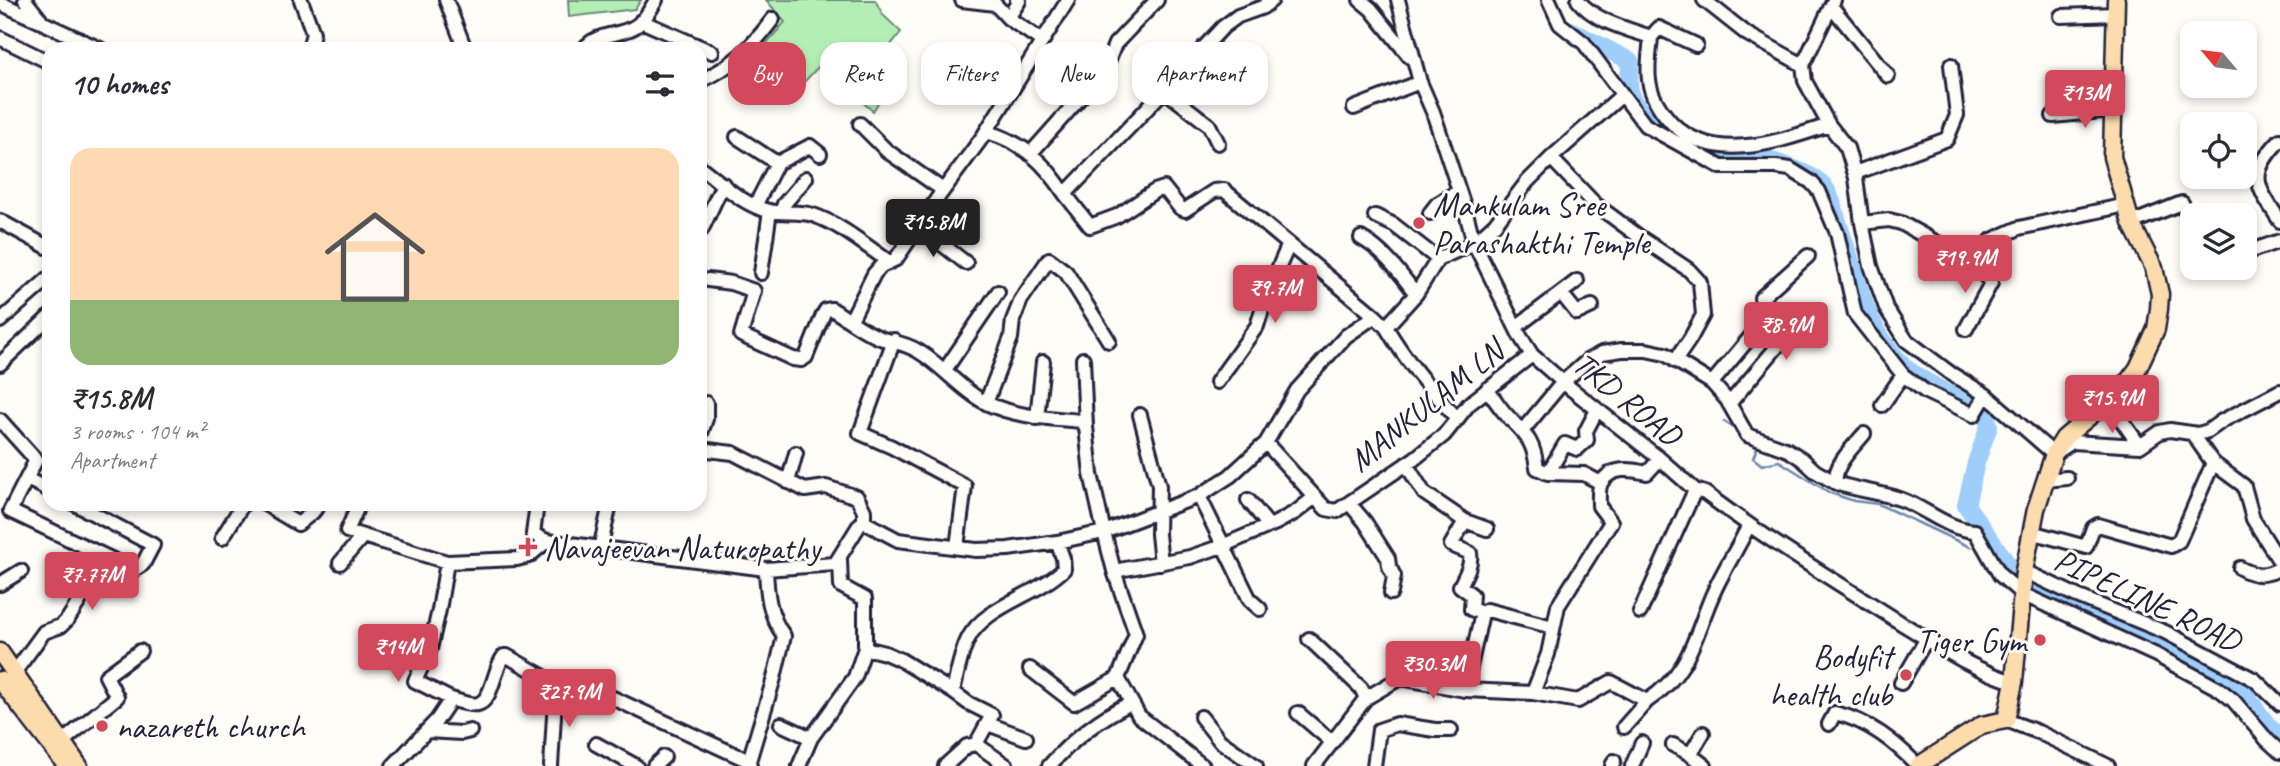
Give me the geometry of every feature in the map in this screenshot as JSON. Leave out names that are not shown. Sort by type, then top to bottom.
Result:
[{"type":"main road","points":[[1918,766],[1982,725],[2006,720],[2014,682],[2024,571],[2031,532],[2054,454],[2064,438],[2123,388],[2138,368],[2156,329],[2160,293],[2154,268],[2132,223],[2112,157],[2117,7]]},
{"type":"main road","points":[[0,652],[4,681],[66,766]]},
{"type":"main road","points":[[4,681],[62,742],[79,766]]},
{"type":"street","points":[[26,0],[41,20]]},
{"type":"street","points":[[301,0],[313,33],[311,42]]},
{"type":"street","points":[[446,0],[462,42]]},
{"type":"street","points":[[589,42],[632,29],[647,17],[656,0]]},
{"type":"street","points":[[962,0],[995,5],[1008,18],[1042,41]]},
{"type":"street","points":[[1008,18],[1017,0]]},
{"type":"street","points":[[851,320],[874,274],[881,265],[896,259],[986,132],[1068,0]]},
{"type":"street","points":[[1030,154],[1096,80],[1107,64],[1115,44],[1157,0]]},
{"type":"street","points":[[1209,42],[1238,16],[1263,8],[1272,0]]},
{"type":"street","points":[[1360,0],[1371,9],[1413,61]]},
{"type":"street","name":"TKD ROAD","points":[[1398,0],[1413,61],[1433,112],[1474,243],[1532,355],[1695,490],[1705,493],[1846,589],[1956,658],[1995,677],[2014,682]]},
{"type":"street","points":[[1549,0],[1560,24],[1584,43],[1645,125],[1721,167],[1790,169],[1811,182],[1819,191],[1837,233],[1855,314],[1903,375],[1926,392],[1974,415],[1986,396]]},
{"type":"street","points":[[1578,0],[1597,16],[1651,37]]},
{"type":"street","points":[[1704,0],[1747,34],[1803,65]]},
{"type":"street","points":[[0,3],[86,42]]},
{"type":"street","points":[[1888,76],[1833,3],[1803,65],[1805,81],[1829,125],[1847,148],[1855,173],[1871,266],[1886,308],[1906,340],[1986,396],[2054,454],[2072,442],[2140,446],[2160,432],[2207,431],[2280,391]]},
{"type":"street","points":[[2061,16],[2117,7]]},
{"type":"street","points":[[707,78],[753,45],[772,19]]},
{"type":"street","points":[[641,21],[689,42]]},
{"type":"street","points":[[1696,45],[1658,28],[1651,37],[1648,80],[1658,107],[1680,131],[1714,146],[1742,147],[1788,138],[1829,125]]},
{"type":"street","points":[[0,38],[42,59]]},
{"type":"street","points":[[707,50],[712,52]]},
{"type":"street","points":[[1855,173],[1947,139],[1957,115],[1951,65]]},
{"type":"street","points":[[1354,108],[1420,82]]},
{"type":"street","points":[[1386,327],[1416,294],[1438,259],[1474,243],[1551,158],[1622,95]]},
{"type":"street","points":[[1065,194],[1150,105]]},
{"type":"street","points":[[1183,105],[1209,125],[1218,143]]},
{"type":"street","points":[[2053,116],[2113,110]]},
{"type":"street","points":[[860,124],[887,151],[943,190]]},
{"type":"street","points":[[986,132],[999,136],[1039,159],[1090,226],[1117,216],[1164,188],[1180,208],[1185,210],[1214,191],[1224,190],[1375,316],[1386,327],[1432,392],[1458,419]]},
{"type":"street","points":[[737,137],[777,163]]},
{"type":"street","points":[[2278,215],[2262,192],[2257,176],[2265,156],[2280,140]]},
{"type":"street","points":[[755,206],[777,163],[810,146],[820,154]]},
{"type":"street","points":[[1551,158],[1595,204],[1689,270],[1700,282],[1703,315],[1675,361]]},
{"type":"street","points":[[707,172],[755,206],[813,215],[839,228],[888,261]]},
{"type":"street","points":[[761,274],[776,211],[806,178]]},
{"type":"street","points":[[707,218],[723,184]]},
{"type":"street","points":[[1430,213],[1437,204],[1459,191]]},
{"type":"street","points":[[2132,223],[2180,204]]},
{"type":"street","points":[[1963,258],[1975,259],[1992,240],[2019,228],[2126,205]]},
{"type":"street","points":[[1375,216],[1394,225],[1438,259]]},
{"type":"street","points":[[1862,223],[1889,220],[1901,223],[1963,258],[1991,283],[1966,329]]},
{"type":"street","points":[[0,221],[42,244]]},
{"type":"street","points":[[917,228],[966,263]]},
{"type":"street","points":[[1361,238],[1394,266],[1416,294]]},
{"type":"street","points":[[2257,249],[2280,241]]},
{"type":"street","points":[[1217,382],[1257,326],[1267,294],[1289,244]]},
{"type":"street","points":[[1729,404],[1786,336],[1773,310],[1761,298],[1808,256]]},
{"type":"street","points":[[986,402],[1011,338],[1013,320],[1021,300],[1049,259],[1066,272],[1109,341]]},
{"type":"street","points":[[708,280],[731,283],[754,292],[741,335],[793,359],[801,360],[806,357],[826,310],[832,309],[882,338],[915,349],[986,402],[1037,418],[1081,421],[1086,427]]},
{"type":"street","points":[[1516,327],[1577,281]]},
{"type":"street","points":[[0,321],[42,284]]},
{"type":"street","points":[[945,370],[998,292]]},
{"type":"street","points":[[1561,293],[1577,313],[1592,306]]},
{"type":"street","points":[[1712,383],[1773,310]]},
{"type":"street","points":[[864,523],[898,540],[976,550],[1008,549],[1104,532],[1199,496],[1230,476],[1266,443],[1297,390],[1346,336],[1375,316]]},
{"type":"street","points":[[0,364],[42,324]]},
{"type":"street","points":[[894,340],[860,433],[965,486],[957,547]]},
{"type":"street","points":[[1523,430],[1563,382],[1587,361],[1602,353],[1622,350],[1665,355],[1712,383],[1729,404],[1747,435],[1788,450],[1836,483],[1902,500],[1942,522],[1975,531],[2000,575],[2022,594],[2099,627],[2219,689],[2250,717],[2267,740],[2280,751]]},
{"type":"street","name":"MANKULAM LN","points":[[1315,497],[1326,509],[1337,511],[1444,435],[1469,404],[1532,355]]},
{"type":"street","points":[[1030,669],[1073,703],[1118,678],[1136,634],[1114,571],[1091,474],[1083,359]]},
{"type":"street","points":[[1037,418],[1043,362]]},
{"type":"street","points":[[1882,405],[1903,375]]},
{"type":"street","points":[[1488,389],[1503,412],[1523,430],[1535,449],[1537,468],[1548,473],[1584,474],[1601,483]]},
{"type":"street","points":[[2106,403],[2140,446]]},
{"type":"street","points":[[1548,473],[1565,444],[1577,449],[1587,440],[1586,431],[1597,410]]},
{"type":"street","points":[[1140,415],[1159,486],[1161,563]]},
{"type":"street","points":[[0,420],[36,460],[10,511],[134,570],[143,564],[153,545],[88,511]]},
{"type":"street","points":[[2192,433],[2213,464],[2244,486],[2253,519],[2280,562]]},
{"type":"street","points":[[1836,483],[1835,478],[1841,464],[1864,434]]},
{"type":"street","points":[[1114,571],[1190,557],[1222,546],[1296,512],[1315,497],[1266,443]]},
{"type":"street","points":[[707,450],[733,453],[806,490],[826,487],[857,497],[864,511],[864,523]]},
{"type":"street","points":[[788,482],[796,453]]},
{"type":"street","points":[[1533,693],[1548,654],[1558,606],[1611,522],[1599,506],[1601,483],[1609,474],[1619,470],[1647,473],[1660,459]]},
{"type":"street","points":[[1406,464],[1424,493],[1465,521],[1487,529]]},
{"type":"street","points":[[2031,532],[2086,547],[2093,528],[2098,525],[2171,546],[2179,541],[2213,464]]},
{"type":"street","points":[[2045,480],[2067,478]]},
{"type":"street","points":[[27,479],[42,486]]},
{"type":"street","points":[[1640,612],[1695,490]]},
{"type":"street","points":[[1199,496],[1250,600],[1260,609]]},
{"type":"street","points":[[1248,500],[1269,526]]},
{"type":"street","points":[[1349,503],[1388,558],[1388,566],[1394,576],[1391,593]]},
{"type":"street","points":[[222,538],[239,511]]},
{"type":"street","points":[[277,511],[298,524],[314,511]]},
{"type":"street","points":[[356,511],[348,531],[447,562],[517,559],[529,556],[547,541]]},
{"type":"street","points":[[536,511],[533,534],[547,541],[766,569],[835,564],[860,524],[864,523]]},
{"type":"street","points":[[600,549],[608,511]]},
{"type":"street","points":[[1465,521],[1451,545],[1470,553],[1471,558],[1460,586],[1472,596],[1471,609],[1482,613]]},
{"type":"street","points":[[1624,727],[1647,701],[1667,685],[1684,664],[1698,637],[1715,588],[1749,525]]},
{"type":"street","points":[[340,563],[363,536]]},
{"type":"street","points":[[953,692],[968,639],[979,625],[1012,602],[1051,582],[1064,569],[1058,542]]},
{"type":"street","points":[[4,681],[44,632],[61,626],[68,619],[107,557]]},
{"type":"street","points":[[799,766],[811,738],[850,686],[865,648],[865,599],[841,586],[840,559]]},
{"type":"street","points":[[447,562],[430,649],[415,681],[451,699],[481,704],[487,697],[500,661],[505,656],[560,686],[589,687],[749,764],[784,636],[775,625],[767,596],[766,569]]},
{"type":"street","points":[[2240,568],[2260,576],[2280,568]]},
{"type":"street","points":[[0,584],[20,570]]},
{"type":"street","name":"PIPELINE ROAD","points":[[2024,571],[2165,632],[2255,680],[2280,704]]},
{"type":"street","points":[[1465,690],[1482,613],[1487,610],[1553,627]]},
{"type":"street","points":[[1901,683],[1927,638]]},
{"type":"street","points":[[1310,639],[1361,688],[1366,698]]},
{"type":"street","points":[[865,648],[901,660],[968,703],[992,715],[976,744],[967,746],[945,766]]},
{"type":"street","points":[[62,742],[117,697],[106,676],[140,651]]},
{"type":"street","points":[[1118,678],[1139,716],[1203,766]]},
{"type":"street","points":[[1314,766],[1366,698],[1400,678],[1465,690],[1533,693],[1578,701],[1611,682],[1647,701]]},
{"type":"street","points":[[551,766],[553,710],[560,686]]},
{"type":"street","points":[[393,766],[437,720],[451,699]]},
{"type":"street","points":[[1049,766],[1083,732],[1109,713],[1131,703]]},
{"type":"street","points":[[1298,713],[1332,742]]},
{"type":"street","points":[[1829,724],[1835,713],[1853,719],[1894,741],[1918,766]]},
{"type":"street","points":[[1201,717],[1220,741],[1256,766]]},
{"type":"street","points":[[2006,720],[2038,732],[2108,766]]},
{"type":"street","points":[[781,724],[811,738]]},
{"type":"street","points":[[989,724],[1026,738]]},
{"type":"street","points":[[1374,766],[1380,730],[1397,724],[1451,730]]},
{"type":"street","points":[[427,731],[461,733],[470,730]]},
{"type":"street","points":[[1690,755],[1703,733]]},
{"type":"street","points":[[1632,766],[1642,743]]},
{"type":"street","points":[[596,744],[636,766]]},
{"type":"street","points":[[976,744],[1007,766]]},
{"type":"street","points":[[1673,745],[1704,766]]},
{"type":"green space","points":[[568,0],[641,0],[635,9],[569,17]]},
{"type":"green space","points":[[766,0],[875,0],[883,15],[901,32],[893,42],[820,42],[820,67],[806,80],[806,42],[768,42],[785,22]]},
{"type":"green space","points":[[866,105],[877,105],[873,111]]},
{"type":"waterway","points":[[1570,30],[1630,61],[1629,89],[1633,101],[1648,118],[1681,141],[1703,150],[1745,154],[1768,160],[1793,168],[1821,183],[1831,199],[1864,303],[1880,336],[1910,371],[1973,407]]},
{"type":"waterway","points":[[1983,413],[1989,426],[1976,463],[1966,505],[2011,569],[2071,604],[2219,674],[2247,697],[2269,727],[2280,737]]},
{"type":"waterway","points":[[1724,421],[1739,432]]},
{"type":"waterway","points":[[1756,444],[1758,446],[1753,458],[1762,465],[1779,461],[1830,493],[1854,501],[1878,504],[1970,547]]},
{"type":"place","name":"Mankulam Sree Parashakthi Temple","points":[[1419,223]]},
{"type":"place","name":"Navajeevan Naturopathy","points":[[528,547]]},
{"type":"place","name":"Tiger Gym","points":[[2040,640]]},
{"type":"place","name":"Bodyfit health club","points":[[1906,675]]},
{"type":"place","name":"nazareth church","points":[[102,726]]}]
